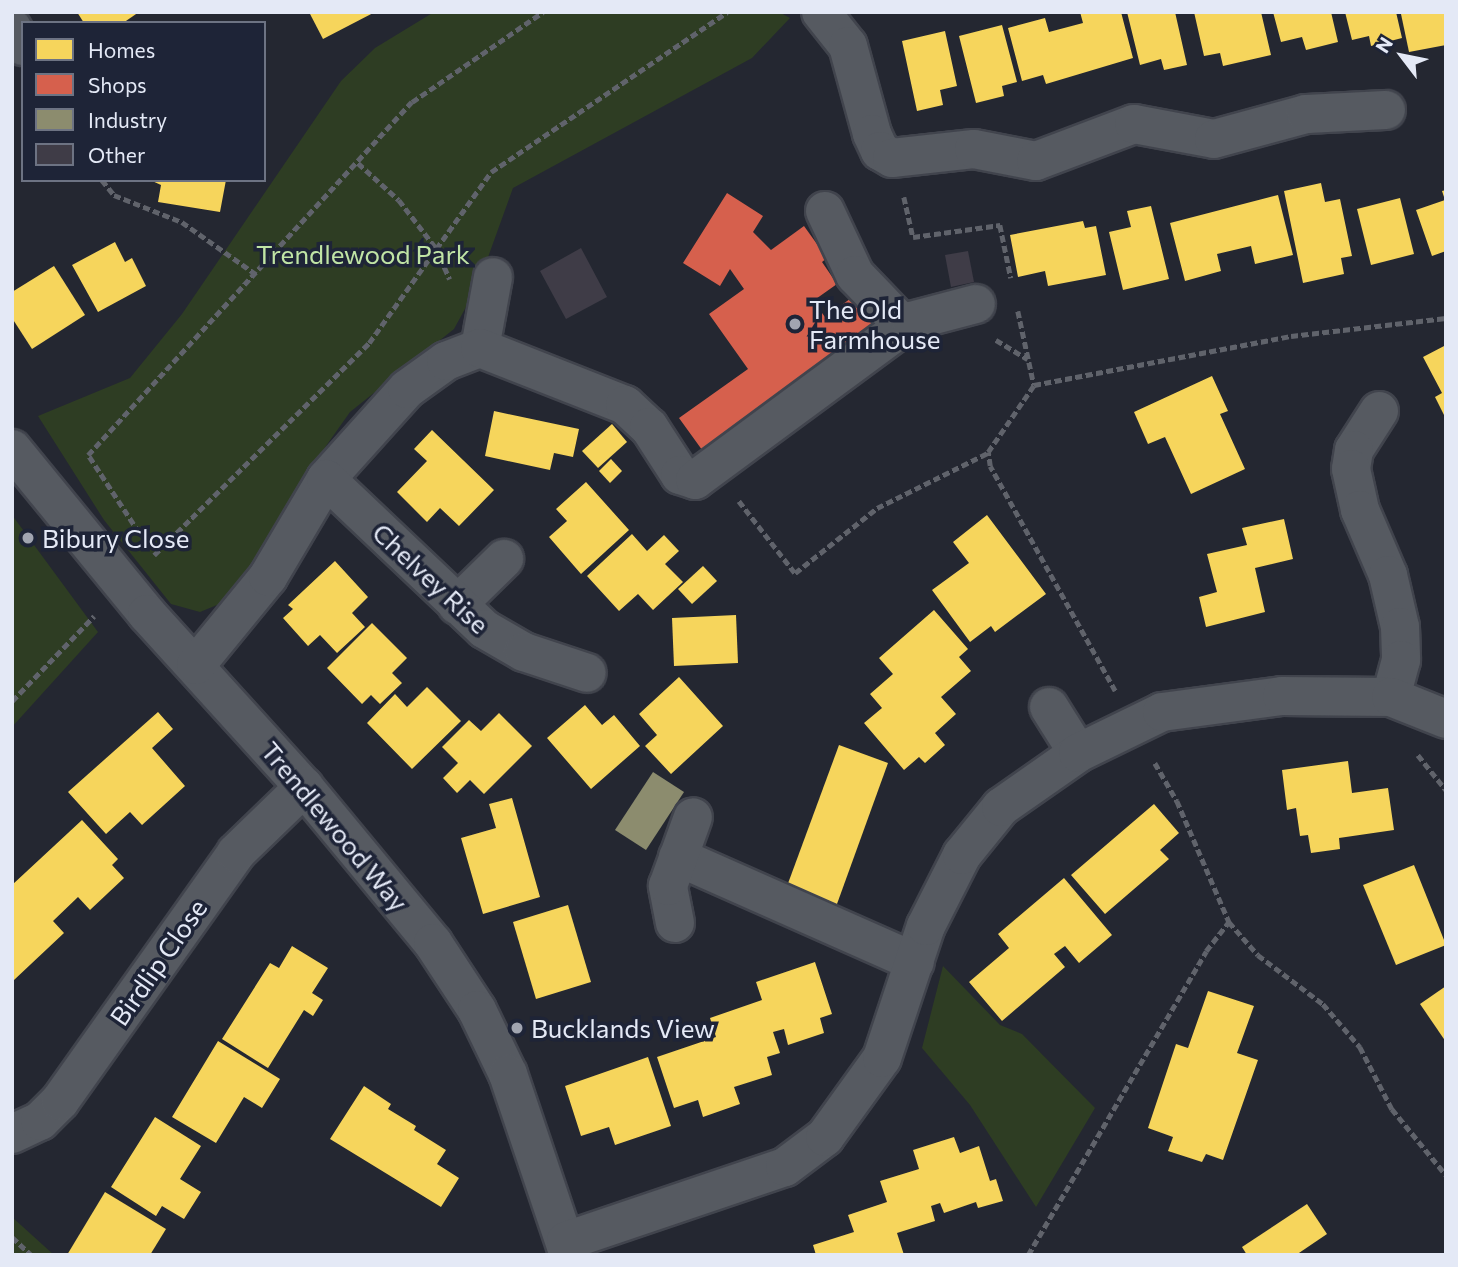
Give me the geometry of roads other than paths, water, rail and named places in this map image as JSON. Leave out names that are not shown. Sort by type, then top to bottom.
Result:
[{"type":"street","points":[[821,12],[848,46],[872,134],[880,151],[892,158],[974,149],[1030,161],[1134,124],[1214,139],[1306,114],[1387,110]]},
{"type":"street","points":[[825,211],[855,275],[904,326]]},
{"type":"street","points":[[480,348],[493,277]]},
{"type":"street","points":[[196,665],[268,577],[326,478],[407,389],[446,362],[480,348],[633,410],[686,480],[695,480],[904,326],[924,314],[976,304]]},
{"type":"street","points":[[1379,411],[1354,450],[1351,469],[1360,510],[1388,575],[1401,627],[1401,660],[1391,697]]},
{"type":"street","name":"Trendlewood Way","points":[[12,449],[124,586],[304,787],[433,943],[477,1010],[508,1074],[568,1248]]},
{"type":"street","name":"Chelvey Rise","points":[[326,478],[457,605],[503,642],[557,666],[587,673]]},
{"type":"street","points":[[457,605],[504,559]]},
{"type":"street","points":[[568,1248],[785,1167],[807,1152],[840,1120],[882,1058],[934,905],[983,827],[1012,797],[1078,753],[1133,724],[1180,709],[1282,696],[1391,697],[1446,719]]},
{"type":"street","points":[[1049,707],[1078,753]]},
{"type":"street","name":"Birdlip Close","points":[[12,1134],[40,1121],[60,1101],[236,853],[304,787]]},
{"type":"street","points":[[675,923],[668,886],[693,817]]},
{"type":"street","points":[[678,857],[915,962]]},
{"type":"place","name":"The Old Farmhouse","points":[[795,324]]},
{"type":"place","name":"Bibury Close","points":[[28,538]]},
{"type":"place","name":"Bucklands View","points":[[517,1028]]},
{"type":"park label","name":"Trendlewood Park","points":[[363,254]]}]
